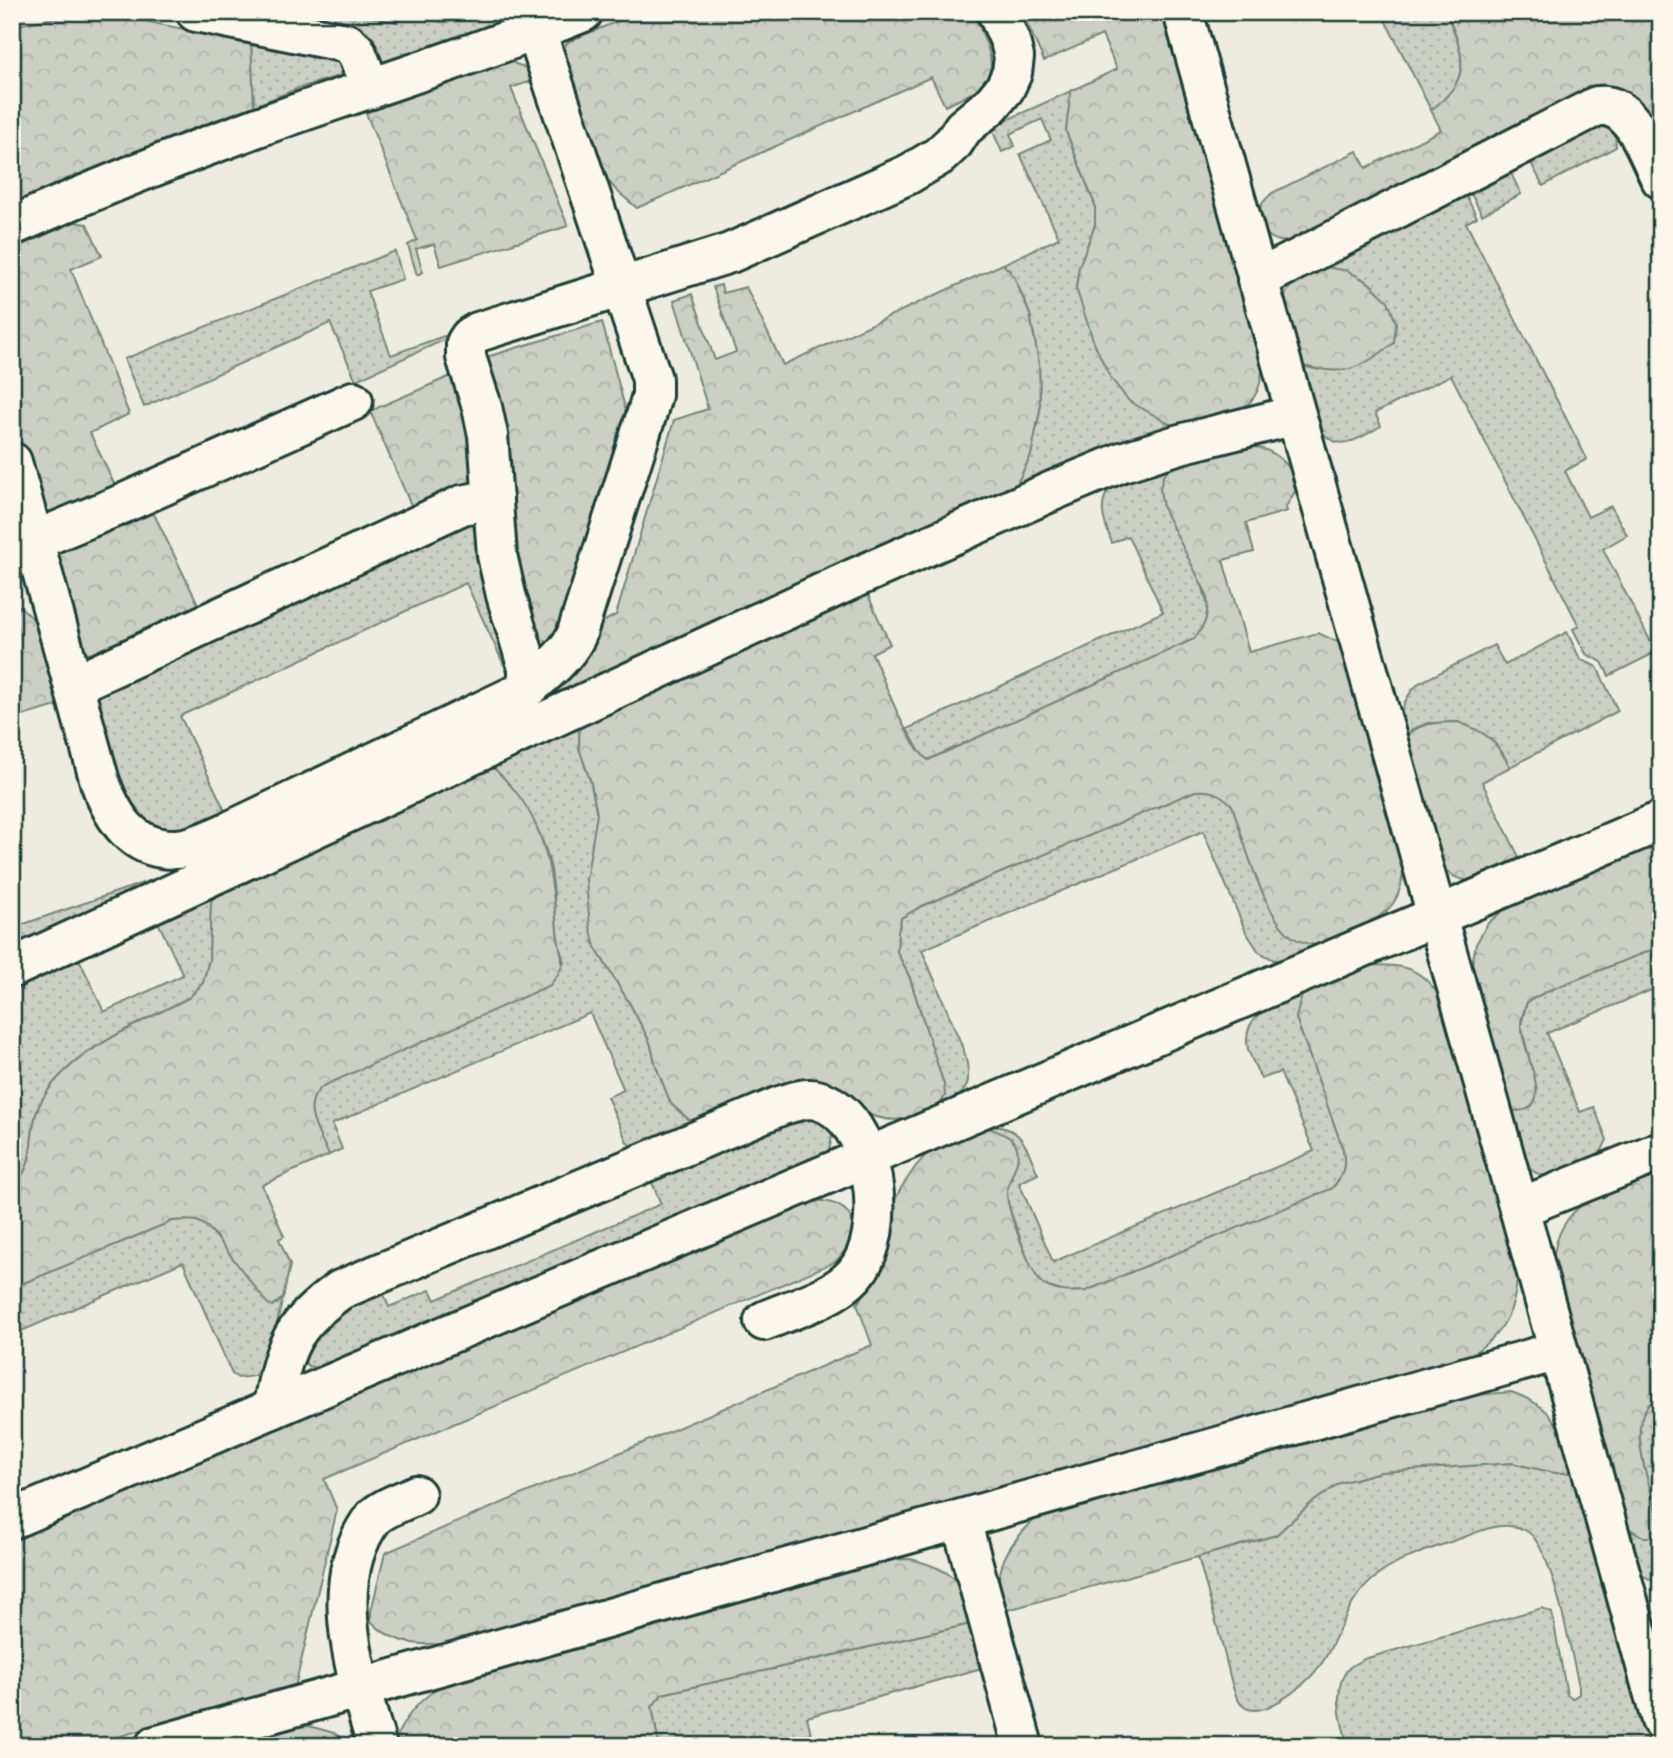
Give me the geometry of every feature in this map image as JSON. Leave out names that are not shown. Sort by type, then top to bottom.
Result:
[{"type":"lane","points":[[196,12],[347,43],[356,51],[371,89]]},
{"type":"lane","points":[[12,226],[257,127],[536,31],[583,12]]},
{"type":"lane","points":[[524,691],[528,668],[497,555],[488,435],[466,356],[466,343],[470,337],[478,332],[730,253],[909,174],[939,156],[954,142],[963,128],[991,105],[1005,88],[1012,73],[1014,57],[998,12]]},
{"type":"lane","points":[[1184,12],[1558,1351],[1646,1610],[1661,1720]]},
{"type":"lane","points":[[12,462],[23,546],[74,685],[100,782],[110,808],[123,828],[137,838],[176,850],[203,842],[524,691],[549,670],[570,647],[576,636],[652,395],[652,379],[536,31]]},
{"type":"lane","points":[[1257,280],[1597,106],[1605,105],[1626,115],[1661,179]]},
{"type":"lane","points":[[23,546],[353,401]]},
{"type":"lane","points":[[12,968],[844,583],[1057,489],[1122,462],[1168,447],[1296,415]]},
{"type":"lane","points":[[74,685],[462,505],[493,499]]},
{"type":"lane","points":[[12,1519],[1661,821]]},
{"type":"lane","points":[[272,1409],[283,1356],[298,1327],[320,1304],[340,1290],[780,1106],[814,1099],[831,1105],[848,1121],[867,1158],[875,1208],[868,1255],[854,1275],[838,1290],[764,1321]]},
{"type":"lane","points":[[1520,1208],[1661,1151]]},
{"type":"lane","points":[[155,1746],[1558,1351]]},
{"type":"lane","points":[[377,1746],[360,1688],[345,1612],[355,1551],[375,1516],[416,1495]]},
{"type":"lane","points":[[961,1520],[1023,1746]]},
{"type":"green space","points":[[288,12],[346,12],[398,22],[399,12],[409,12],[441,22],[455,21],[483,12],[537,12],[383,64],[368,39]]},
{"type":"green space","points":[[346,12],[399,12],[398,22]]},
{"type":"green space","points":[[640,12],[973,12],[987,45],[990,69],[987,79],[978,88],[945,106],[931,77],[637,208],[617,191],[599,170],[562,50],[569,41]]},
{"type":"green space","points":[[1022,12],[1164,12],[1262,360],[1261,379],[1256,394],[1237,412],[1177,428],[1129,401],[1110,377],[1094,343],[1076,288],[1079,267],[1095,225],[1095,205],[1066,131],[1071,91],[1117,69],[1102,35],[1044,61]]},
{"type":"green space","points":[[1381,12],[1446,12],[1458,41],[1461,66],[1454,88],[1431,110]]},
{"type":"green space","points":[[1446,12],[1649,12],[1661,23],[1661,142],[1641,107],[1294,241],[1279,241],[1266,234],[1261,228],[1258,214],[1263,202],[1272,193],[1357,151],[1366,168],[1441,130],[1431,110],[1454,88],[1461,65],[1458,41]]},
{"type":"green space","points":[[80,13],[106,13],[251,43],[254,106],[12,206],[12,26]]},
{"type":"green space","points":[[251,43],[339,61],[342,73],[254,106]]},
{"type":"green space","points":[[508,61],[524,67],[535,80],[511,88],[568,226],[441,266],[434,244],[416,249],[423,272],[417,275],[408,245],[417,240],[366,113]]},
{"type":"green space","points":[[1071,91],[1066,131],[1095,205],[1095,225],[1079,267],[1076,289],[1177,428],[1012,494],[1031,455],[1040,410],[1039,363],[1030,314],[1014,276],[1003,264],[1059,238],[1020,154],[1051,140],[1042,119],[1010,134],[1015,146],[1002,152],[991,127]]},
{"type":"green space","points":[[1597,125],[1608,126],[1615,133],[1616,147],[1543,186],[1529,159]]},
{"type":"green space","points":[[1509,169],[1521,194],[1482,215],[1469,190]]},
{"type":"green space","points":[[1464,192],[1477,217],[1466,223],[1587,459],[1565,471],[1588,517],[1611,506],[1627,535],[1603,549],[1656,652],[1609,676],[1602,662],[1586,654],[1573,629],[1579,626],[1451,375],[1375,413],[1381,426],[1352,441],[1339,442],[1329,438],[1320,429],[1309,403],[1299,365],[1318,370],[1396,323],[1383,298],[1367,282],[1347,272],[1320,266]]},
{"type":"green space","points":[[74,222],[87,224],[102,256],[71,269],[129,414],[90,433],[116,488],[52,514],[45,514],[35,507],[12,425],[12,252]]},
{"type":"green space","points":[[395,251],[403,279],[367,291],[391,355],[444,336],[446,339],[356,380],[330,323],[144,407],[124,359]]},
{"type":"green space","points":[[1003,264],[1014,276],[1030,315],[1039,363],[1040,410],[1031,455],[1012,494],[539,715],[536,703],[591,628],[616,615],[674,420],[708,409],[674,300],[692,294],[715,360],[736,352],[713,287],[721,285],[723,293],[746,287],[783,365]]},
{"type":"green space","points":[[1320,266],[1348,271],[1369,283],[1388,301],[1396,323],[1394,343],[1370,360],[1350,369],[1315,369],[1299,365],[1282,305],[1291,285]]},
{"type":"green space","points":[[602,322],[628,419],[556,639],[547,641],[537,638],[518,592],[483,358]]},
{"type":"green space","points":[[453,375],[456,377],[479,481],[413,510],[370,411]]},
{"type":"green space","points":[[1250,446],[1267,450],[1280,458],[1291,470],[1298,486],[1286,507],[1287,511],[1246,523],[1254,552],[1223,560],[1249,652],[1318,633],[1342,644],[1403,860],[1402,882],[1394,902],[1370,922],[1334,941],[1316,945],[1294,938],[1281,925],[1263,894],[1232,805],[1215,793],[1195,791],[922,906],[901,918],[897,952],[909,976],[944,1085],[945,1096],[939,1107],[896,1120],[876,1117],[853,1107],[701,1130],[671,1104],[650,1042],[595,947],[590,927],[586,880],[597,814],[591,783],[579,748],[580,717],[867,593],[890,644],[872,653],[904,726],[928,760],[1194,639],[1206,619],[1207,595],[1163,508],[1160,489],[1163,476],[1172,466]]},
{"type":"green space","points":[[1172,466],[1208,607],[1205,626],[1194,639],[928,760],[921,754],[907,729],[1163,612],[1128,536],[1112,543],[1104,520],[1103,506],[1112,485]]},
{"type":"green space","points":[[152,510],[201,610],[94,656],[80,649],[52,556]]},
{"type":"green space","points":[[472,521],[478,522],[510,678],[466,583],[180,716],[228,817],[201,828],[176,830],[152,823],[128,806],[93,703],[99,693]]},
{"type":"green space","points":[[12,601],[25,610],[43,633],[55,660],[67,703],[12,719]]},
{"type":"green space","points":[[1567,632],[1580,659],[1597,667],[1618,711],[1510,767],[1502,752],[1458,722],[1428,723],[1412,729],[1404,739],[1402,709],[1419,683],[1494,645],[1505,665]]},
{"type":"green space","points":[[580,717],[579,748],[591,783],[597,815],[595,947],[650,1042],[671,1104],[701,1130],[633,1149],[627,1142],[607,1097],[624,1090],[590,1013],[332,1124],[342,1149],[329,1155],[311,1110],[315,1093],[322,1086],[550,985],[564,962],[558,938],[554,889],[546,849],[526,808],[486,760]]},
{"type":"green space","points":[[1458,722],[1490,738],[1510,767],[1482,782],[1521,861],[1487,876],[1466,880],[1456,878],[1438,860],[1404,739],[1422,726]]},
{"type":"green space","points":[[486,760],[519,796],[543,843],[562,959],[560,970],[550,985],[323,1086],[316,1093],[311,1110],[329,1155],[262,1185],[284,1236],[279,1239],[290,1265],[283,1298],[272,1306],[267,1303],[214,1234],[199,1222],[190,1220],[172,1221],[12,1288],[12,1186],[26,1169],[39,1106],[66,1070],[85,1055],[105,1041],[190,997],[203,983],[209,960],[211,904],[216,885]]},
{"type":"green space","points":[[1210,790],[1223,796],[1232,805],[1262,892],[1319,945],[1287,959],[1274,960],[1259,952],[1246,932],[1203,831],[922,950],[964,1051],[968,1071],[967,1086],[963,1092],[939,1107],[944,1085],[909,976],[897,952],[901,918],[922,906],[1195,791]]},
{"type":"green space","points":[[283,820],[12,958],[12,928],[163,876]]},
{"type":"green space","points":[[1661,841],[1661,946],[1547,991],[1527,1002],[1522,1015],[1522,1036],[1535,1080],[1536,1094],[1534,1104],[1525,1110],[1508,1110],[1472,985],[1472,963],[1476,944],[1488,923],[1511,904]]},
{"type":"green space","points":[[216,885],[211,904],[209,960],[203,982],[190,997],[105,1041],[66,1070],[39,1106],[26,1169],[12,1186],[12,980],[74,957],[80,961],[104,1012],[183,975],[157,920]]},
{"type":"green space","points":[[1661,946],[1661,986],[1547,1033],[1580,1112],[1594,1107],[1607,1140],[1600,1154],[1547,1176],[1537,1174],[1529,1168],[1518,1151],[1508,1110],[1537,1090],[1521,1025],[1527,1002],[1547,991]]},
{"type":"green space","points":[[1369,965],[1412,970],[1427,981],[1442,1000],[1517,1275],[1513,1304],[1502,1327],[1472,1354],[1459,1361],[454,1643],[420,1644],[399,1640],[371,1621],[385,1553],[872,1345],[857,1304],[877,1276],[884,1259],[893,1204],[901,1188],[929,1151],[986,1127],[1012,1140],[1018,1154],[1007,1190],[1015,1225],[1026,1256],[1039,1280],[1049,1288],[1065,1291],[1086,1291],[1331,1189],[1343,1171],[1343,1149],[1296,1018],[1303,991]]},
{"type":"green space","points":[[1303,991],[1296,1018],[1343,1149],[1343,1171],[1331,1189],[1086,1291],[1066,1292],[1045,1286],[1034,1276],[1008,1205],[1007,1190],[1012,1177],[1012,1140],[986,1127],[1008,1129],[1026,1146],[1038,1174],[1019,1183],[1053,1262],[1314,1151],[1280,1072],[1261,1079],[1248,1049],[1247,1037],[1250,1026],[1263,1011]]},
{"type":"green space","points":[[813,1109],[833,1133],[829,1150],[816,1159],[324,1369],[308,1366],[302,1359],[315,1329],[381,1287],[389,1307],[430,1290],[435,1300],[661,1204],[648,1173]]},
{"type":"green space","points":[[1661,1168],[1661,1396],[1648,1406],[1641,1420],[1640,1438],[1660,1530],[1653,1537],[1643,1537],[1624,1525],[1553,1271],[1555,1247],[1572,1214],[1602,1192]]},
{"type":"green space","points":[[814,1200],[840,1206],[852,1221],[850,1240],[835,1262],[324,1479],[337,1510],[295,1687],[85,1746],[12,1746],[12,1541]]},
{"type":"green space","points":[[196,1219],[206,1225],[277,1304],[283,1298],[269,1356],[254,1376],[238,1378],[232,1374],[183,1262],[12,1335],[12,1288],[172,1221]]},
{"type":"green space","points":[[1511,1392],[1539,1405],[1555,1422],[1573,1473],[1555,1473],[1512,1463],[1380,1472],[1340,1483],[1310,1504],[1276,1535],[997,1613],[1004,1560],[1015,1540],[1036,1518],[1476,1395]]},
{"type":"green space","points":[[1661,1396],[1661,1582],[1651,1580],[1638,1569],[1624,1525],[1634,1533],[1659,1520],[1643,1458],[1640,1424],[1643,1411],[1650,1401]]},
{"type":"green space","points":[[1512,1463],[1555,1473],[1573,1473],[1650,1746],[1349,1746],[1341,1717],[1339,1695],[1340,1685],[1352,1665],[1364,1659],[1542,1608],[1552,1613],[1567,1695],[1573,1698],[1579,1694],[1566,1628],[1545,1559],[1537,1542],[1528,1532],[1513,1526],[1497,1526],[1416,1554],[1381,1573],[1357,1597],[1328,1653],[1303,1684],[1279,1702],[1263,1709],[1251,1710],[1241,1704],[1232,1685],[1198,1557],[1276,1535],[1310,1504],[1340,1483],[1380,1472]]},
{"type":"green space","points":[[911,1559],[938,1568],[955,1579],[968,1596],[979,1622],[662,1694],[652,1707],[659,1746],[402,1746],[398,1733],[407,1717],[445,1683],[885,1560]]},
{"type":"green space","points":[[979,1622],[983,1663],[978,1669],[807,1717],[814,1746],[659,1746],[652,1707],[662,1694]]},
{"type":"green space","points":[[309,1726],[334,1733],[353,1746],[220,1746],[286,1727]]}]
